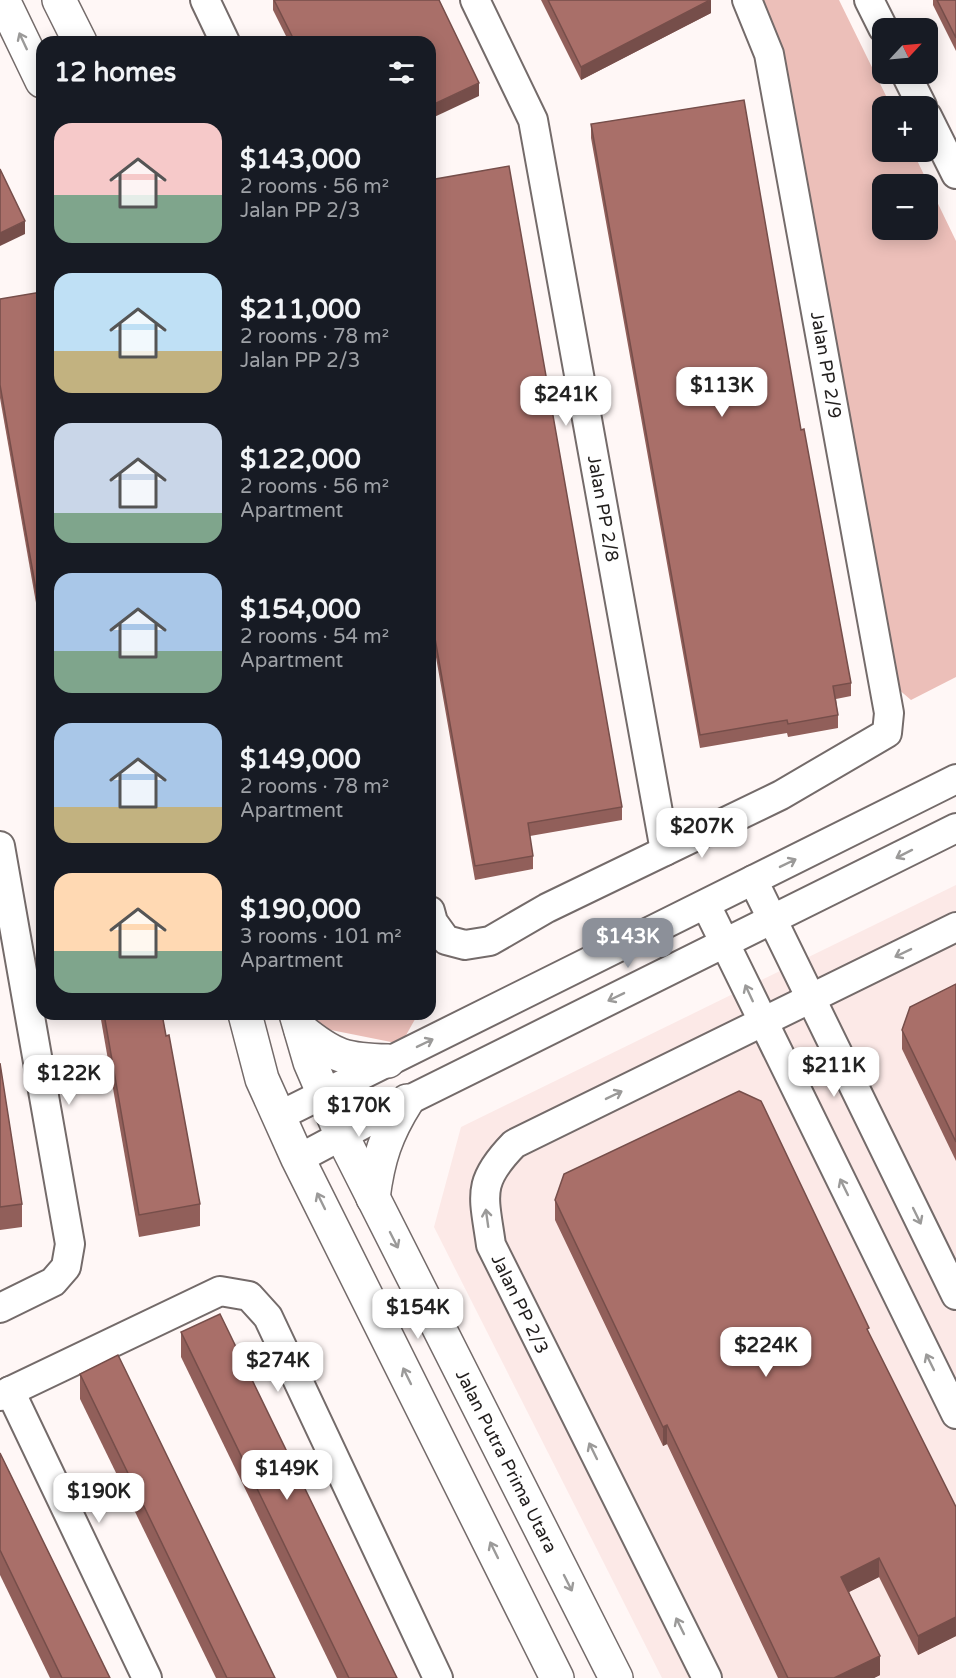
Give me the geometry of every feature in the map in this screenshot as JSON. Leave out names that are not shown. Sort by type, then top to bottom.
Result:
[{"type":"main road","points":[[3,0],[36,69]]},
{"type":"main road","points":[[59,0],[77,36]]},
{"type":"main road","points":[[247,1020],[262,1079],[298,1159],[557,1678]]},
{"type":"main road","points":[[298,1022],[326,1051],[354,1060],[388,1062]]},
{"type":"main road","name":"Jalan Putra Prima Utara","points":[[298,1022],[324,1095],[342,1136],[616,1678]]},
{"type":"main road","points":[[373,1198],[381,1154],[390,1128],[407,1101]]},
{"type":"street","points":[[204,0],[222,36]]},
{"type":"street","name":"Jalan PP 2/8","points":[[475,0],[533,120],[665,851]]},
{"type":"street","name":"Jalan PP 2/9","points":[[665,851],[781,795],[887,733],[889,713],[769,54],[747,0]]},
{"type":"street","points":[[869,0],[878,18]]},
{"type":"street","points":[[938,138],[956,174]]},
{"type":"street","points":[[279,1116],[956,779]]},
{"type":"street","points":[[298,1159],[407,1101],[956,828]]},
{"type":"street","points":[[0,846],[70,1244],[66,1267],[53,1282],[0,1308]]},
{"type":"street","points":[[436,926],[446,940],[465,945],[490,941],[548,908],[665,851]]},
{"type":"street","points":[[753,880],[956,1295]]},
{"type":"street","points":[[706,904],[956,1414]]},
{"type":"street","name":"Jalan PP 2/3","points":[[706,1678],[491,1245],[483,1194],[493,1165],[513,1144],[956,927]]},
{"type":"street","points":[[147,1678],[5,1394],[220,1291],[249,1296],[268,1317],[438,1678]]},
{"type":"shaded area","points":[[758,0],[839,0],[872,67],[872,84],[880,84],[886,96],[872,96],[872,162],[918,162],[924,174],[872,174],[872,240],[938,240],[938,204],[956,241],[956,677],[911,700],[897,688]]},
{"type":"shaded area","points":[[956,885],[956,1678],[662,1678],[434,1227],[461,1127]]},
{"type":"shaded area","points":[[314,1020],[415,1020],[401,1044],[316,1027]]},
{"type":"building","points":[[274,0],[439,0],[479,83],[436,103],[436,36],[292,36]]},
{"type":"building","points":[[548,0],[710,0],[581,67]]},
{"type":"building","points":[[937,0],[956,0],[956,38]]},
{"type":"building","points":[[744,100],[801,430],[804,429],[851,683],[833,686],[838,715],[788,724],[787,720],[700,735],[591,124]]},
{"type":"building","points":[[509,166],[622,807],[528,823],[533,856],[475,866],[436,644],[436,179]]},
{"type":"building","points":[[0,169],[25,221],[0,233]]},
{"type":"building","points":[[36,293],[36,590],[0,385],[0,299]]},
{"type":"building","points":[[956,984],[956,1142],[902,1030],[910,1007]]},
{"type":"building","points":[[105,1020],[163,1020],[166,1036],[169,1035],[200,1204],[139,1215]]},
{"type":"building","points":[[0,1063],[22,1204],[0,1207]]},
{"type":"building","points":[[739,1091],[761,1101],[869,1328],[867,1329],[956,1507],[956,1617],[918,1636],[879,1558],[841,1577],[880,1656],[834,1678],[788,1678],[667,1425],[663,1427],[555,1200],[564,1174]]},
{"type":"building","points":[[220,1314],[397,1678],[349,1678],[181,1332]]},
{"type":"building","points":[[118,1355],[275,1678],[227,1678],[80,1374]]},
{"type":"building","points":[[0,1453],[110,1678],[62,1678],[0,1550]]}]
